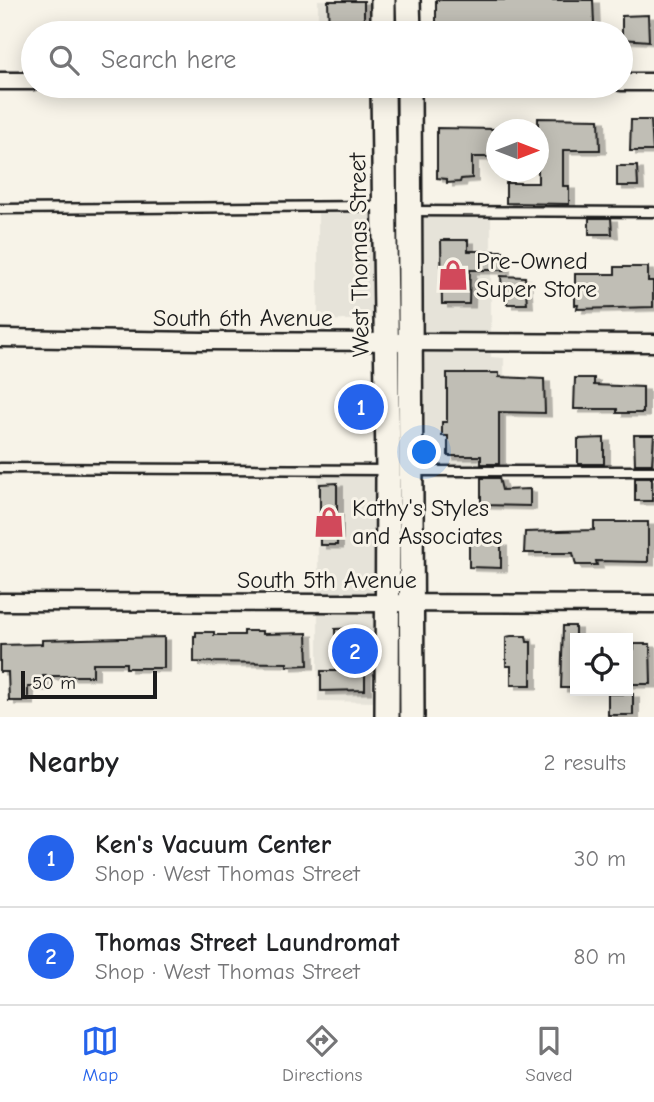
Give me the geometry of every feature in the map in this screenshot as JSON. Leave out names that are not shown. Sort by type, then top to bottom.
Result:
[{"type":"main road","points":[[383,0],[383,21]]},
{"type":"main road","points":[[408,0],[408,21]]},
{"type":"main road","name":"West Thomas Street","points":[[383,98],[385,206],[398,342],[400,470],[412,603],[412,717]]},
{"type":"main road","name":"West Thomas Street","points":[[398,342],[409,211],[409,98]]},
{"type":"main road","name":"West Thomas Street","points":[[387,717],[386,603],[400,470]]},
{"type":"street","points":[[0,81],[21,81]]},
{"type":"street","points":[[633,82],[654,82]]},
{"type":"street","name":"South 6th Avenue","points":[[0,338],[654,343]]},
{"type":"street","name":"South 5th Avenue","points":[[0,601],[654,604]]},
{"type":"lane","points":[[0,209],[385,206]]},
{"type":"lane","points":[[409,211],[654,212]]},
{"type":"lane","points":[[0,468],[654,471]]},
{"type":"shaded area","points":[[318,0],[375,0],[375,21],[318,21]]},
{"type":"shaded area","points":[[318,210],[375,210],[378,315],[374,319],[318,321]]},
{"type":"shaded area","points":[[423,214],[491,214],[491,357],[504,358],[504,464],[426,464]]},
{"type":"shaded area","points":[[318,474],[378,475],[380,702],[318,701]]},
{"type":"building","points":[[436,0],[593,0],[594,21],[436,21]]},
{"type":"building","points":[[328,1],[364,1],[364,21],[329,21]]},
{"type":"building","points":[[648,15],[649,41],[633,40],[633,21],[622,21],[622,16]]},
{"type":"building","points":[[538,118],[599,119],[600,150],[563,150],[563,186],[569,186],[569,204],[506,203],[506,183],[549,182],[549,119]]},
{"type":"building","points":[[631,120],[651,120],[653,151],[630,151]]},
{"type":"building","points":[[437,128],[486,129],[486,157],[472,157],[472,178],[447,183],[447,179],[437,178]]},
{"type":"building","points":[[617,166],[637,166],[638,186],[617,186]]},
{"type":"building","points":[[589,218],[611,218],[612,234],[589,234]]},
{"type":"building","name":"Pre-Owned Super Store","points":[[441,240],[468,240],[468,251],[503,251],[504,270],[470,270],[469,304],[442,304]]},
{"type":"building","points":[[615,267],[648,267],[648,281],[653,281],[653,307],[577,309],[575,274],[615,274]]},
{"type":"building","points":[[501,276],[525,277],[527,304],[507,304],[507,291],[502,291]]},
{"type":"building","points":[[447,373],[499,373],[499,377],[544,379],[545,413],[499,412],[499,464],[481,464],[481,456],[448,456],[448,436],[442,436],[442,422],[447,422]]},
{"type":"building","points":[[575,378],[594,378],[594,385],[643,387],[643,413],[617,413],[617,409],[574,409]]},
{"type":"building","points":[[634,435],[654,435],[652,464],[635,464]]},
{"type":"building","points":[[604,438],[604,464],[578,464],[578,439]]},
{"type":"building","points":[[481,478],[499,478],[502,490],[530,489],[530,506],[481,505]]},
{"type":"building","points":[[635,478],[652,478],[652,501],[635,501]]},
{"type":"building","points":[[337,483],[337,545],[320,545],[320,484]]},
{"type":"building","points":[[594,522],[648,522],[648,562],[596,561],[597,565],[576,565],[573,553],[524,553],[525,532],[594,530]]},
{"type":"building","points":[[469,533],[487,533],[486,543],[501,543],[501,568],[469,567]]},
{"type":"building","points":[[563,626],[575,626],[575,633],[570,633],[570,688],[561,688]]},
{"type":"building","points":[[362,628],[368,635],[365,690],[321,691],[321,671],[336,671],[335,629]]},
{"type":"building","points":[[244,631],[262,631],[262,634],[307,633],[308,665],[194,662],[196,632],[244,635]]},
{"type":"building","points":[[526,636],[527,642],[531,642],[531,685],[511,685],[511,666],[506,666],[506,637]]},
{"type":"building","points":[[164,637],[164,668],[126,668],[126,663],[93,663],[93,676],[43,676],[43,687],[28,687],[28,701],[9,701],[8,672],[0,672],[0,645],[42,644],[42,640]]},
{"type":"building","points":[[634,644],[650,644],[651,684],[633,684]]},
{"type":"building","points":[[608,696],[633,696],[633,715],[608,715]]},
{"type":"place","name":"Pre-Owned Super Store","points":[[453,275]]},
{"type":"place","name":"Ken's Vacuum Center","points":[[361,407]]},
{"type":"place","name":"Kathy's Styles and Associates","points":[[329,522]]},
{"type":"place","name":"Thomas Street Laundromat","points":[[355,651]]}]
